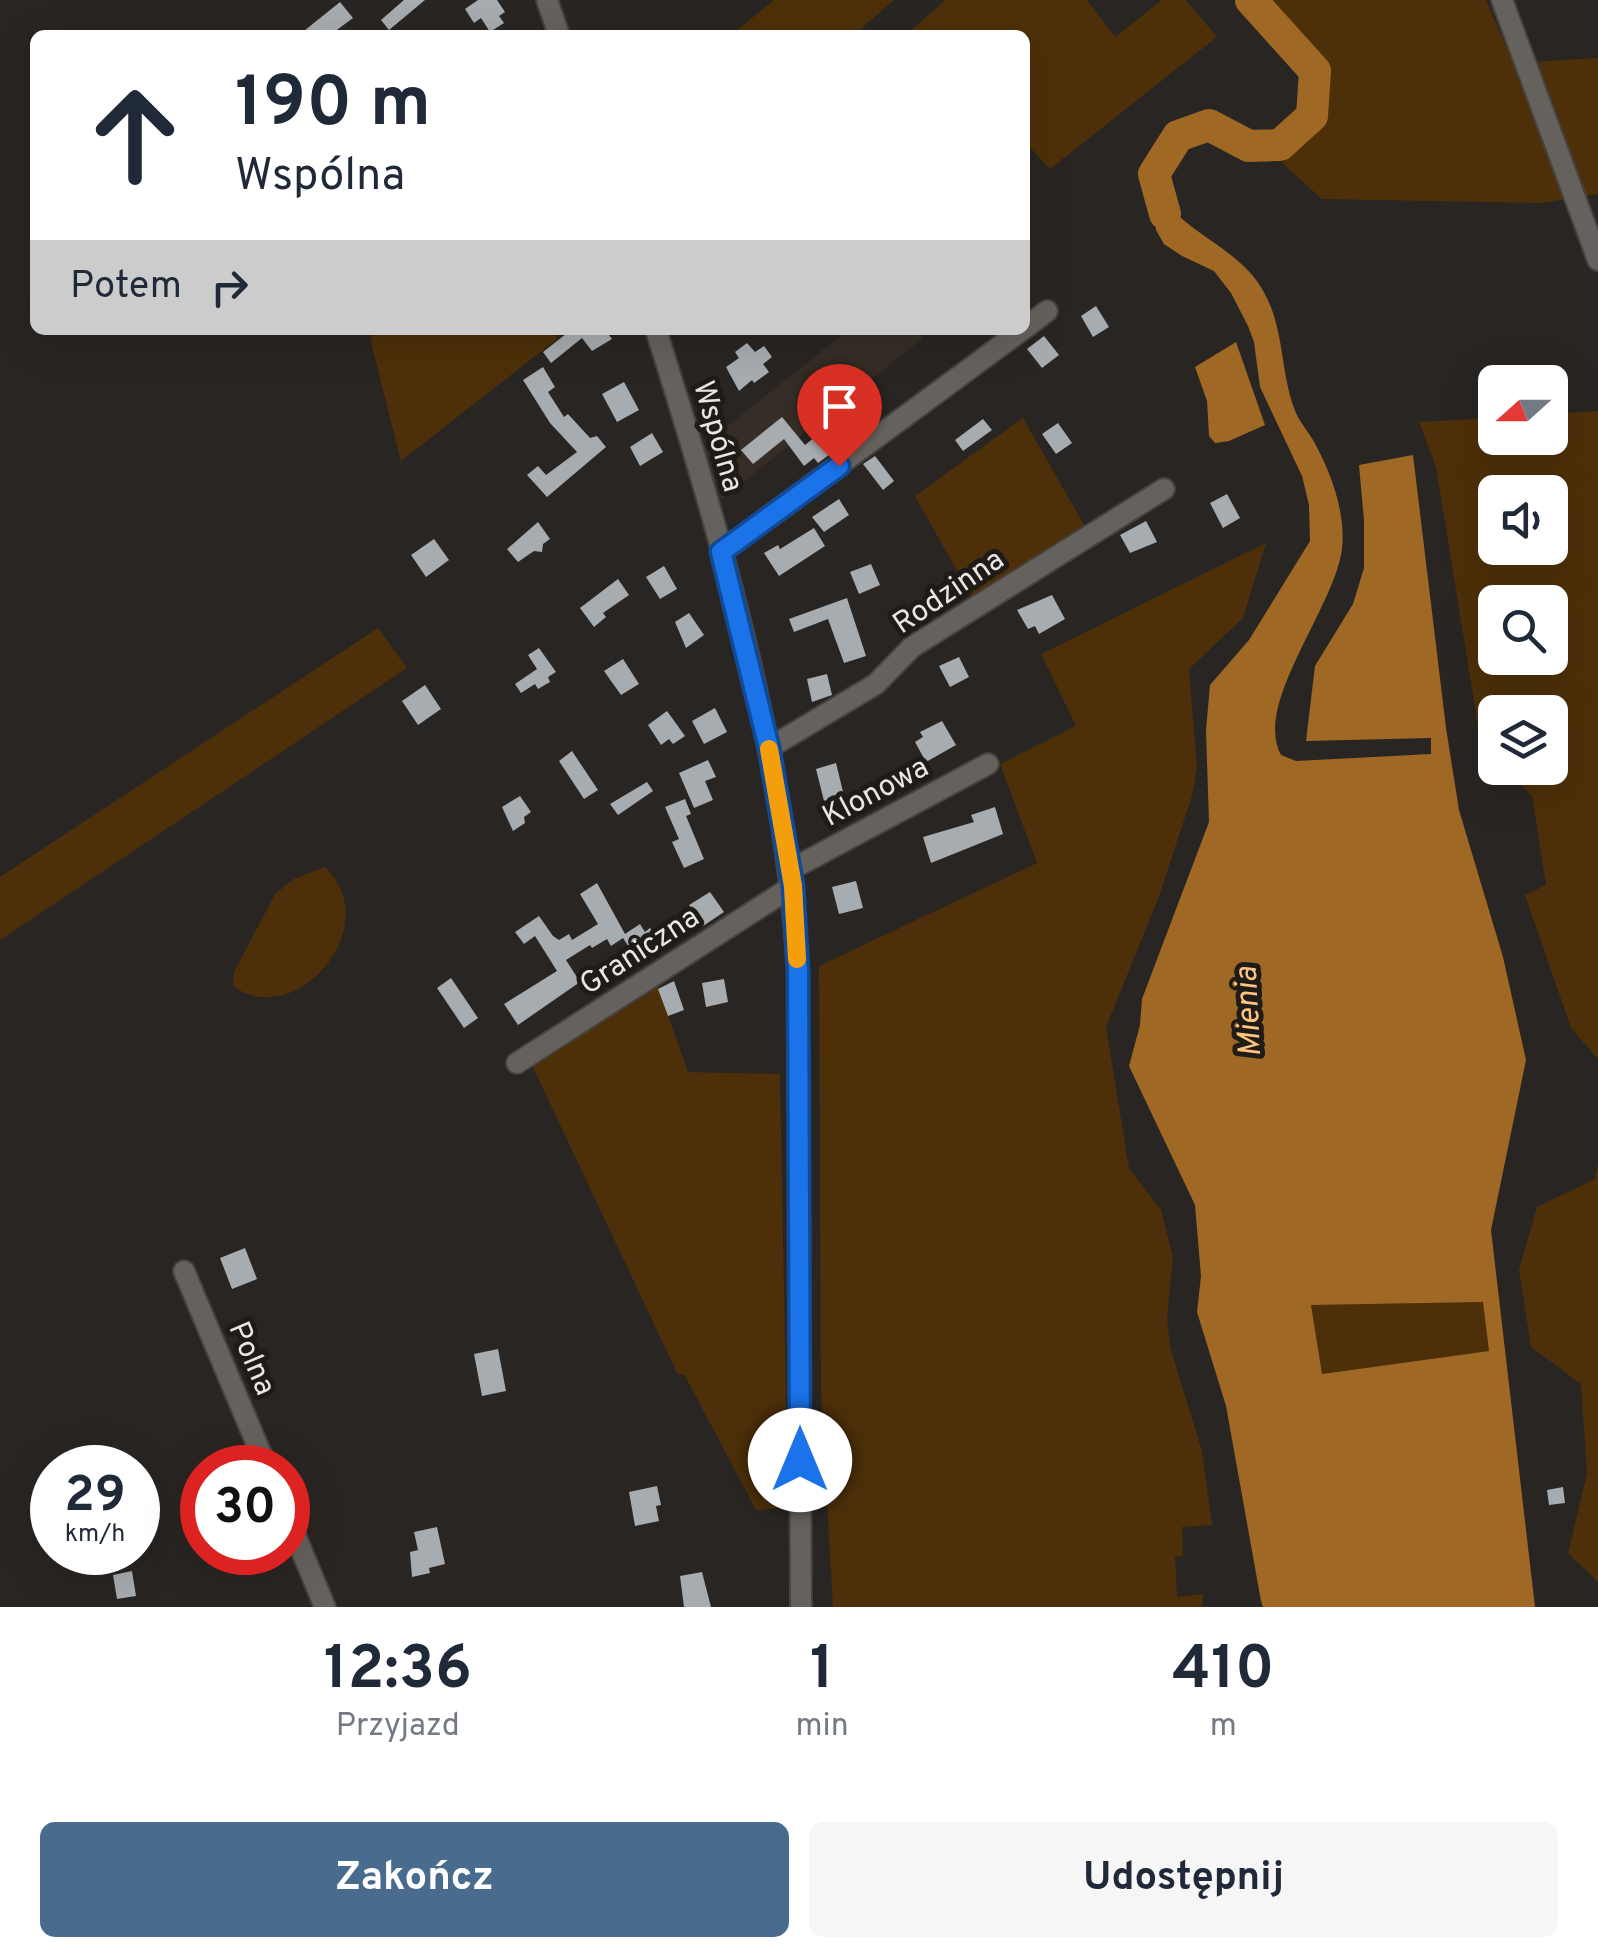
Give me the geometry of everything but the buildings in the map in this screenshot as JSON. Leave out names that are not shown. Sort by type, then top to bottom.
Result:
[{"type":"street","points":[[547,0],[557,30]]},
{"type":"street","points":[[1502,0],[1598,260]]},
{"type":"street","points":[[1030,324],[1047,311]]},
{"type":"street","name":"Wspólna","points":[[657,335],[721,552],[769,748],[792,878],[798,971],[801,1607]]},
{"type":"street","points":[[721,552],[1016,335]]},
{"type":"street","name":"Rodzinna","points":[[769,748],[876,684],[912,647],[1164,488]]},
{"type":"street","name":"Klonowa","points":[[792,878],[988,764]]},
{"type":"street","name":"Graniczna","points":[[517,1063],[792,878]]},
{"type":"street","name":"Polna","points":[[184,1271],[256,1445]]},
{"type":"street","points":[[310,1572],[324,1607]]},
{"type":"shaded area","points":[[774,0],[894,0],[860,30],[737,30]]},
{"type":"shaded area","points":[[945,0],[1087,0],[1115,37],[1162,0],[1186,0],[1217,37],[1050,169],[1030,147],[1030,30],[912,30]]},
{"type":"shaded area","points":[[1270,0],[1486,0],[1513,63],[1598,58],[1598,194],[1542,203],[1322,199],[1282,163],[1327,111],[1330,72]]},
{"type":"shaded area","points":[[554,335],[557,339],[401,461],[370,338]]},
{"type":"shaded area","points":[[842,335],[923,338],[721,500],[704,445]]},
{"type":"shaded area","points":[[1598,411],[1598,1059],[1571,1028],[1525,895],[1546,885],[1532,796],[1522,785],[1568,785],[1568,695],[1478,695],[1478,726],[1436,467],[1419,422],[1478,419],[1478,455],[1568,455],[1568,413]]},
{"type":"shaded area","points":[[1023,418],[1087,530],[974,601],[915,496]]},
{"type":"shaded area","points":[[1266,543],[1243,618],[1189,669],[1197,768],[1192,796],[1158,899],[1106,1027],[1129,1168],[1161,1210],[1173,1257],[1167,1317],[1170,1347],[1202,1451],[1212,1525],[1182,1527],[1183,1556],[1175,1557],[1177,1597],[1203,1594],[1202,1607],[833,1607],[821,1392],[819,966],[1037,863],[1000,764],[1076,726],[1041,654]]},
{"type":"shaded area","points":[[378,628],[407,668],[0,940],[0,877]]},
{"type":"shaded area","points":[[325,867],[341,891],[346,917],[339,943],[326,966],[306,984],[282,995],[257,997],[233,986],[234,972],[275,894],[294,879]]},
{"type":"shaded area","points":[[656,982],[688,1072],[780,1074],[788,1507],[756,1510],[684,1374],[678,1375],[530,1061]]},
{"type":"shaded area","points":[[1598,1164],[1598,1582],[1568,1553],[1587,1474],[1581,1384],[1531,1347],[1519,1270],[1537,1207],[1595,1179]]},
{"type":"shaded area","points":[[1484,1302],[1489,1351],[1322,1374],[1311,1305]]},
{"type":"water","name":"Mienia","points":[[1147,166],[1170,187],[1168,205],[1239,262],[1259,284],[1278,329],[1294,408],[1326,465],[1336,493],[1342,549],[1336,573],[1286,683],[1278,710],[1275,734],[1281,755],[1296,761],[1431,754],[1431,738],[1306,741],[1315,666],[1353,604],[1364,568],[1359,465],[1413,455],[1459,810],[1503,957],[1526,1060],[1491,1230],[1535,1607],[1263,1607],[1261,1601],[1226,1406],[1197,1312],[1201,1276],[1195,1205],[1129,1066],[1142,999],[1209,822],[1206,730],[1210,685],[1249,640],[1310,541],[1309,505],[1302,476],[1260,387],[1254,342],[1231,293],[1214,271],[1164,244],[1145,196]],"holes":[[[1483,1302],[1489,1351],[1322,1374],[1311,1305]]]},
{"type":"water","points":[[1236,342],[1265,425],[1215,443],[1209,436],[1207,401],[1195,367]]},
{"type":"waterway","points":[[1165,214],[1154,174],[1178,136],[1209,125],[1249,146],[1280,145],[1312,116],[1315,71],[1251,0]]},
{"type":"slow traffic","points":[[769,749],[793,886],[797,959]]},
{"type":"route","points":[[800,1460],[798,971],[793,886],[769,748],[721,552],[839,466]]}]
